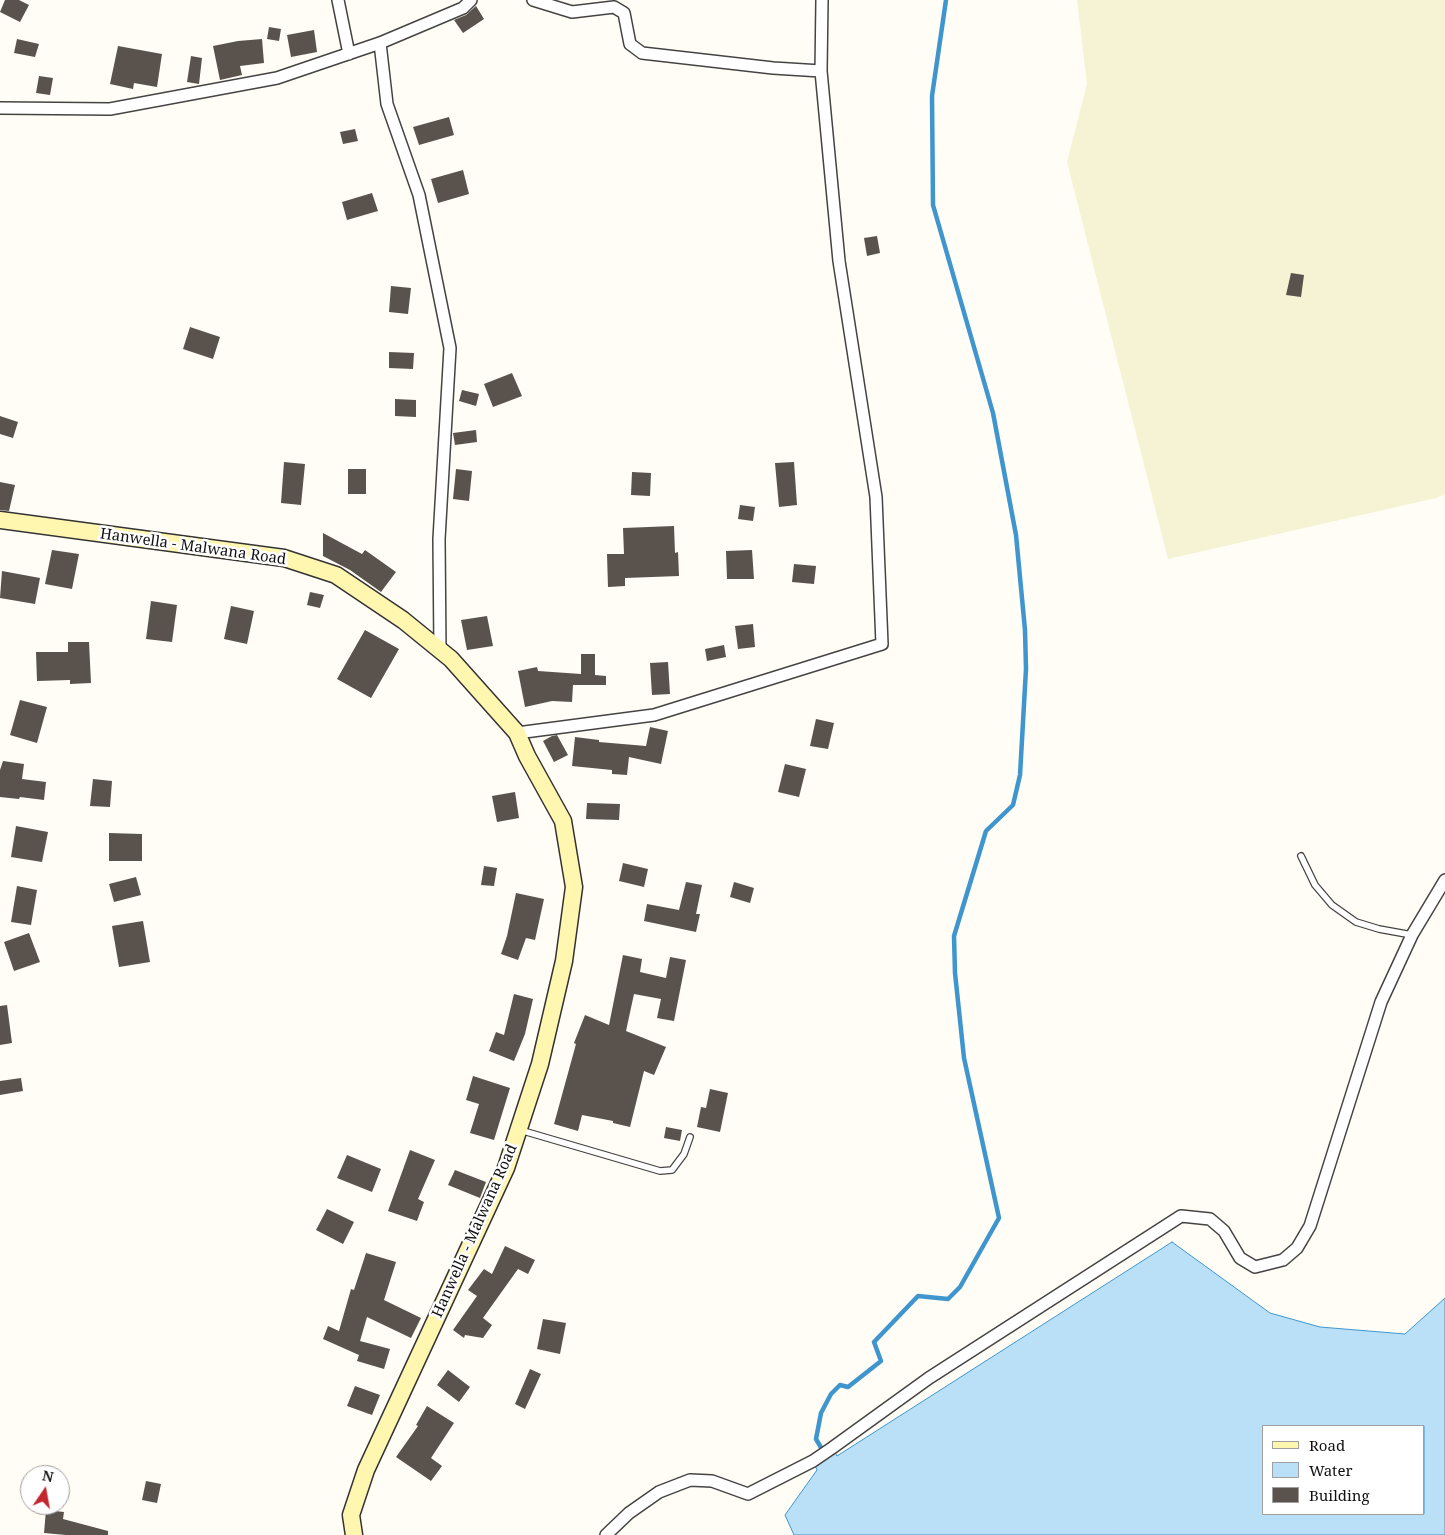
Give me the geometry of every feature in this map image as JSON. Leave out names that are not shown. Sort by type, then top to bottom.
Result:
[{"type":"street","points":[[338,0],[349,54]]},
{"type":"street","points":[[0,108],[110,109],[277,78],[380,43],[463,8],[471,0]]},
{"type":"street","points":[[534,0],[572,12],[614,7],[624,13],[630,44],[642,53],[774,68],[821,71]]},
{"type":"street","points":[[517,733],[654,715],[882,644],[876,497],[839,261],[821,71],[822,0]]},
{"type":"street","points":[[380,43],[387,104],[419,195],[450,348],[439,539],[440,651]]},
{"type":"street","name":"Hanwella - Malwana Road","points":[[0,520],[284,558],[336,575],[403,620],[451,659],[517,733],[527,756],[563,821],[574,887],[564,961],[540,1064],[506,1168],[366,1470],[351,1516],[354,1535]]},
{"type":"street","points":[[606,1535],[629,1513],[659,1492],[690,1480],[712,1481],[748,1494],[813,1461],[929,1378],[1181,1216],[1210,1219],[1224,1231],[1240,1258],[1255,1266],[1283,1260],[1297,1248],[1310,1226],[1381,1002],[1412,935],[1445,880]]},
{"type":"lane","points":[[1301,856],[1314,885],[1332,904],[1356,922],[1379,929],[1412,935]]},
{"type":"lane","points":[[518,1130],[660,1171],[672,1170],[684,1154],[690,1137]]},
{"type":"shaded area","points":[[1077,0],[1445,0],[1445,494],[1436,498],[1168,559],[1067,162],[1087,84]]},
{"type":"water","points":[[1172,1242],[1270,1313],[1320,1327],[1405,1334],[1445,1298],[1445,1535],[794,1535],[785,1515],[817,1470],[813,1461],[832,1448],[837,1456]]},
{"type":"building","points":[[5,0],[19,0],[29,5],[20,22],[0,12]]},
{"type":"building","points":[[476,6],[484,19],[463,33],[454,20],[466,15]]},
{"type":"building","points":[[269,27],[281,29],[279,41],[267,39]]},
{"type":"building","points":[[314,30],[317,52],[291,57],[287,35]]},
{"type":"building","points":[[17,39],[39,44],[35,57],[14,53]]},
{"type":"building","points":[[262,39],[264,63],[240,66],[242,75],[220,80],[213,46]]},
{"type":"building","points":[[118,46],[162,54],[157,87],[134,83],[133,89],[110,84]]},
{"type":"building","points":[[191,56],[202,58],[199,84],[187,82]]},
{"type":"building","points":[[39,76],[53,78],[50,95],[36,93]]},
{"type":"building","points":[[449,117],[454,135],[419,145],[413,127]]},
{"type":"building","points":[[355,129],[358,141],[343,144],[340,132]]},
{"type":"building","points":[[463,170],[469,194],[438,203],[431,179]]},
{"type":"building","points":[[372,193],[378,211],[347,220],[342,202]]},
{"type":"building","points":[[877,236],[880,253],[867,256],[864,238]]},
{"type":"building","points":[[1291,273],[1304,275],[1301,297],[1286,295]]},
{"type":"building","points":[[391,286],[411,288],[408,314],[389,312]]},
{"type":"building","points":[[190,327],[220,337],[213,359],[183,349]]},
{"type":"building","points":[[389,352],[414,353],[413,369],[389,368]]},
{"type":"building","points":[[512,373],[522,396],[493,407],[484,384]]},
{"type":"building","points":[[462,390],[479,394],[476,406],[459,401]]},
{"type":"building","points":[[395,399],[416,400],[416,417],[395,416]]},
{"type":"building","points":[[0,416],[18,422],[13,438],[0,434]]},
{"type":"building","points":[[476,430],[477,442],[455,445],[453,433]]},
{"type":"building","points":[[284,462],[305,464],[301,505],[281,503]]},
{"type":"building","points":[[794,462],[797,505],[779,507],[775,463]]},
{"type":"building","points":[[348,469],[366,469],[366,494],[348,494]]},
{"type":"building","points":[[456,469],[472,471],[469,501],[453,499]]},
{"type":"building","points":[[632,472],[651,473],[650,496],[631,495]]},
{"type":"building","points":[[0,482],[15,485],[9,511],[0,510]]},
{"type":"building","points":[[740,505],[755,507],[753,521],[738,519]]},
{"type":"building","points":[[674,526],[675,553],[678,552],[679,576],[625,578],[625,586],[608,587],[607,554],[624,554],[623,528]]},
{"type":"building","points":[[323,533],[362,554],[365,550],[396,572],[381,592],[350,570],[323,556]]},
{"type":"building","points":[[52,550],[79,554],[72,589],[45,584]]},
{"type":"building","points":[[752,550],[754,579],[727,579],[726,551]]},
{"type":"building","points":[[794,564],[816,566],[814,584],[792,582]]},
{"type":"building","points":[[2,571],[40,578],[35,604],[0,598]]},
{"type":"building","points":[[310,592],[324,595],[320,608],[307,605]]},
{"type":"building","points":[[151,601],[177,605],[172,642],[146,639]]},
{"type":"building","points":[[231,606],[254,611],[247,644],[224,639]]},
{"type":"building","points":[[487,616],[493,646],[467,650],[461,620]]},
{"type":"building","points":[[753,624],[755,647],[738,649],[735,626]]},
{"type":"building","points":[[365,630],[399,649],[371,698],[337,679]]},
{"type":"building","points":[[68,642],[89,642],[91,683],[70,684],[70,680],[37,681],[36,652],[68,652]]},
{"type":"building","points":[[724,645],[726,657],[707,661],[705,649]]},
{"type":"building","points":[[581,654],[595,654],[595,675],[606,676],[606,685],[573,685],[572,702],[552,701],[525,707],[518,671],[537,667],[538,671],[581,674]]},
{"type":"building","points":[[668,662],[670,694],[652,695],[650,663]]},
{"type":"building","points":[[20,700],[47,707],[37,743],[10,735]]},
{"type":"building","points":[[816,719],[834,723],[828,749],[810,746]]},
{"type":"building","points":[[650,727],[668,731],[661,764],[629,757],[627,775],[612,774],[612,770],[572,766],[575,737],[599,740],[599,742],[646,746]]},
{"type":"building","points":[[557,735],[568,755],[554,762],[543,741]]},
{"type":"building","points":[[3,761],[24,764],[22,779],[46,782],[44,800],[0,797],[0,770]]},
{"type":"building","points":[[785,764],[806,769],[799,797],[778,792]]},
{"type":"building","points":[[93,779],[112,781],[110,807],[90,806]]},
{"type":"building","points":[[515,792],[519,818],[497,822],[492,796]]},
{"type":"building","points":[[587,803],[620,804],[619,820],[586,819]]},
{"type":"building","points":[[16,826],[48,832],[42,862],[11,857]]},
{"type":"building","points":[[109,833],[142,834],[142,861],[109,861]]},
{"type":"building","points":[[623,863],[648,869],[644,887],[619,881]]},
{"type":"building","points":[[484,866],[497,868],[494,886],[481,885]]},
{"type":"building","points":[[136,877],[141,895],[114,902],[109,884]]},
{"type":"building","points":[[686,882],[702,885],[696,914],[700,914],[696,932],[644,921],[647,904],[679,910]]},
{"type":"building","points":[[734,882],[754,888],[750,903],[730,897]]},
{"type":"building","points":[[17,886],[37,890],[31,925],[11,922]]},
{"type":"building","points":[[516,893],[544,899],[535,940],[526,938],[518,960],[501,954],[507,936]]},
{"type":"building","points":[[143,921],[150,962],[119,967],[112,926]]},
{"type":"building","points":[[29,933],[40,962],[14,971],[4,942]]},
{"type":"building","points":[[623,955],[642,959],[640,972],[666,978],[670,957],[686,960],[674,1021],[657,1018],[661,999],[634,994],[626,1031],[666,1047],[654,1075],[644,1071],[630,1127],[613,1123],[613,1121],[582,1115],[578,1131],[554,1124],[576,1044],[574,1043],[585,1015],[609,1025]]},
{"type":"building","points":[[514,994],[533,999],[525,1034],[514,1061],[489,1051],[496,1032],[504,1035]]},
{"type":"building","points":[[7,1005],[12,1043],[0,1045],[0,1006]]},
{"type":"building","points":[[473,1076],[510,1088],[494,1140],[470,1133],[479,1104],[466,1100]]},
{"type":"building","points":[[21,1078],[23,1091],[0,1095],[0,1081]]},
{"type":"building","points":[[710,1089],[728,1093],[720,1132],[697,1127],[701,1107],[706,1108]]},
{"type":"building","points":[[666,1127],[682,1130],[680,1141],[664,1138]]},
{"type":"building","points":[[410,1150],[435,1160],[418,1199],[424,1202],[417,1221],[388,1211]]},
{"type":"building","points":[[347,1155],[381,1169],[372,1192],[337,1178]]},
{"type":"building","points":[[455,1170],[486,1182],[480,1198],[448,1185]]},
{"type":"building","points":[[327,1209],[354,1222],[343,1244],[316,1230]]},
{"type":"building","points":[[505,1246],[535,1260],[528,1274],[518,1269],[483,1318],[492,1325],[483,1338],[465,1335],[464,1338],[453,1330],[477,1296],[468,1290],[484,1269],[492,1274]]},
{"type":"building","points":[[366,1253],[396,1262],[384,1300],[421,1318],[411,1338],[367,1317],[360,1341],[390,1349],[384,1369],[357,1361],[359,1355],[323,1339],[328,1326],[339,1331],[351,1289],[354,1290]]},
{"type":"building","points":[[543,1319],[566,1323],[560,1354],[537,1349]]},
{"type":"building","points":[[530,1369],[541,1374],[525,1409],[515,1404]]},
{"type":"building","points":[[448,1370],[470,1387],[459,1402],[437,1385]]},
{"type":"building","points":[[355,1386],[380,1395],[372,1415],[347,1406]]},
{"type":"building","points":[[427,1406],[454,1423],[431,1458],[442,1466],[431,1481],[396,1457],[418,1426],[416,1425]]},
{"type":"building","points":[[146,1481],[161,1484],[157,1503],[142,1500]]},
{"type":"building","points":[[46,1515],[64,1515],[63,1519],[108,1531],[108,1535],[66,1535],[44,1533]]},
{"type":"waterway","points":[[823,1451],[816,1439],[821,1413],[831,1394],[840,1385],[848,1387],[881,1361],[874,1342],[918,1296],[948,1299],[960,1287],[999,1218],[964,1058],[955,973],[954,936],[986,831],[1013,805],[1020,775],[1026,669],[1025,630],[1016,535],[993,413],[933,205],[932,96],[946,0]]}]
